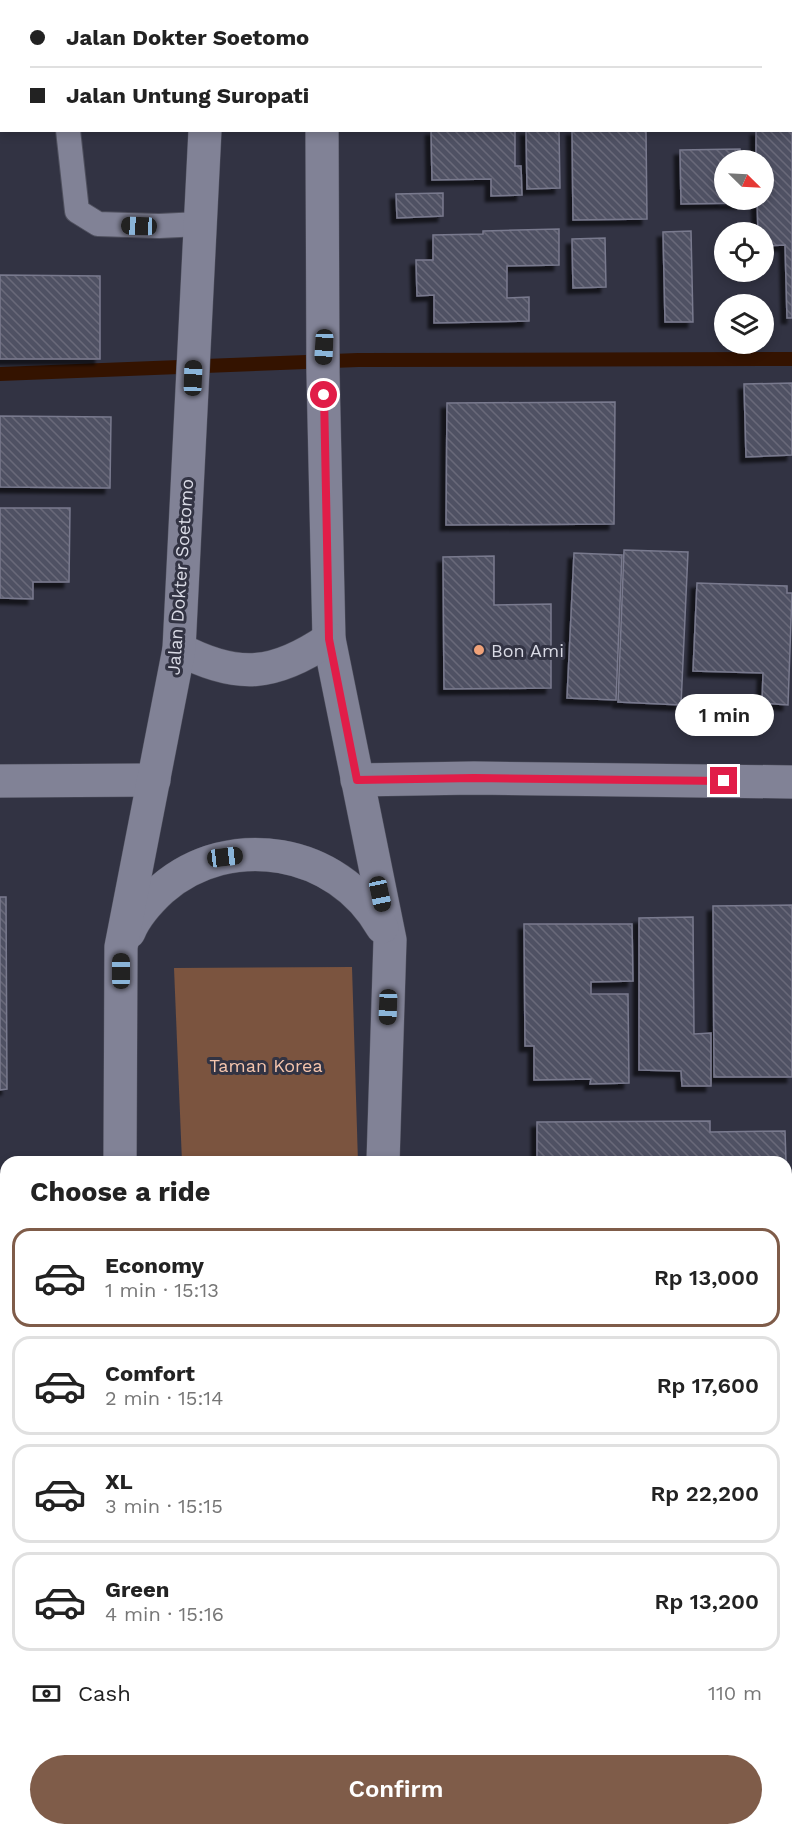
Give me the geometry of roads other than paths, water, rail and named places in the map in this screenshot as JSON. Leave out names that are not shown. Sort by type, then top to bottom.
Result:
[{"type":"main road","name":"Jalan Dokter Soetomo","points":[[120,1156],[121,947],[179,649],[205,132]]},
{"type":"main road","points":[[322,132],[329,639],[390,940],[383,1156]]},
{"type":"main road","points":[[179,649],[203,662],[229,669],[256,670],[282,665],[307,654],[329,639]]},
{"type":"main road","points":[[357,780],[474,778],[792,782]]},
{"type":"main road","points":[[0,781],[154,780]]},
{"type":"main road","points":[[121,947],[134,922],[152,899],[173,880],[197,866],[225,857],[254,853],[282,855],[309,863],[335,876],[363,900],[376,915],[390,940]]},
{"type":"lane","points":[[68,132],[76,211],[98,224],[159,226],[200,224]]},
{"type":"waterway","points":[[0,374],[358,360],[792,359]]},
{"type":"place","name":"Bon Ami","points":[[479,650]]},
{"type":"park label","name":"Taman Korea","points":[[266,1065]]}]
